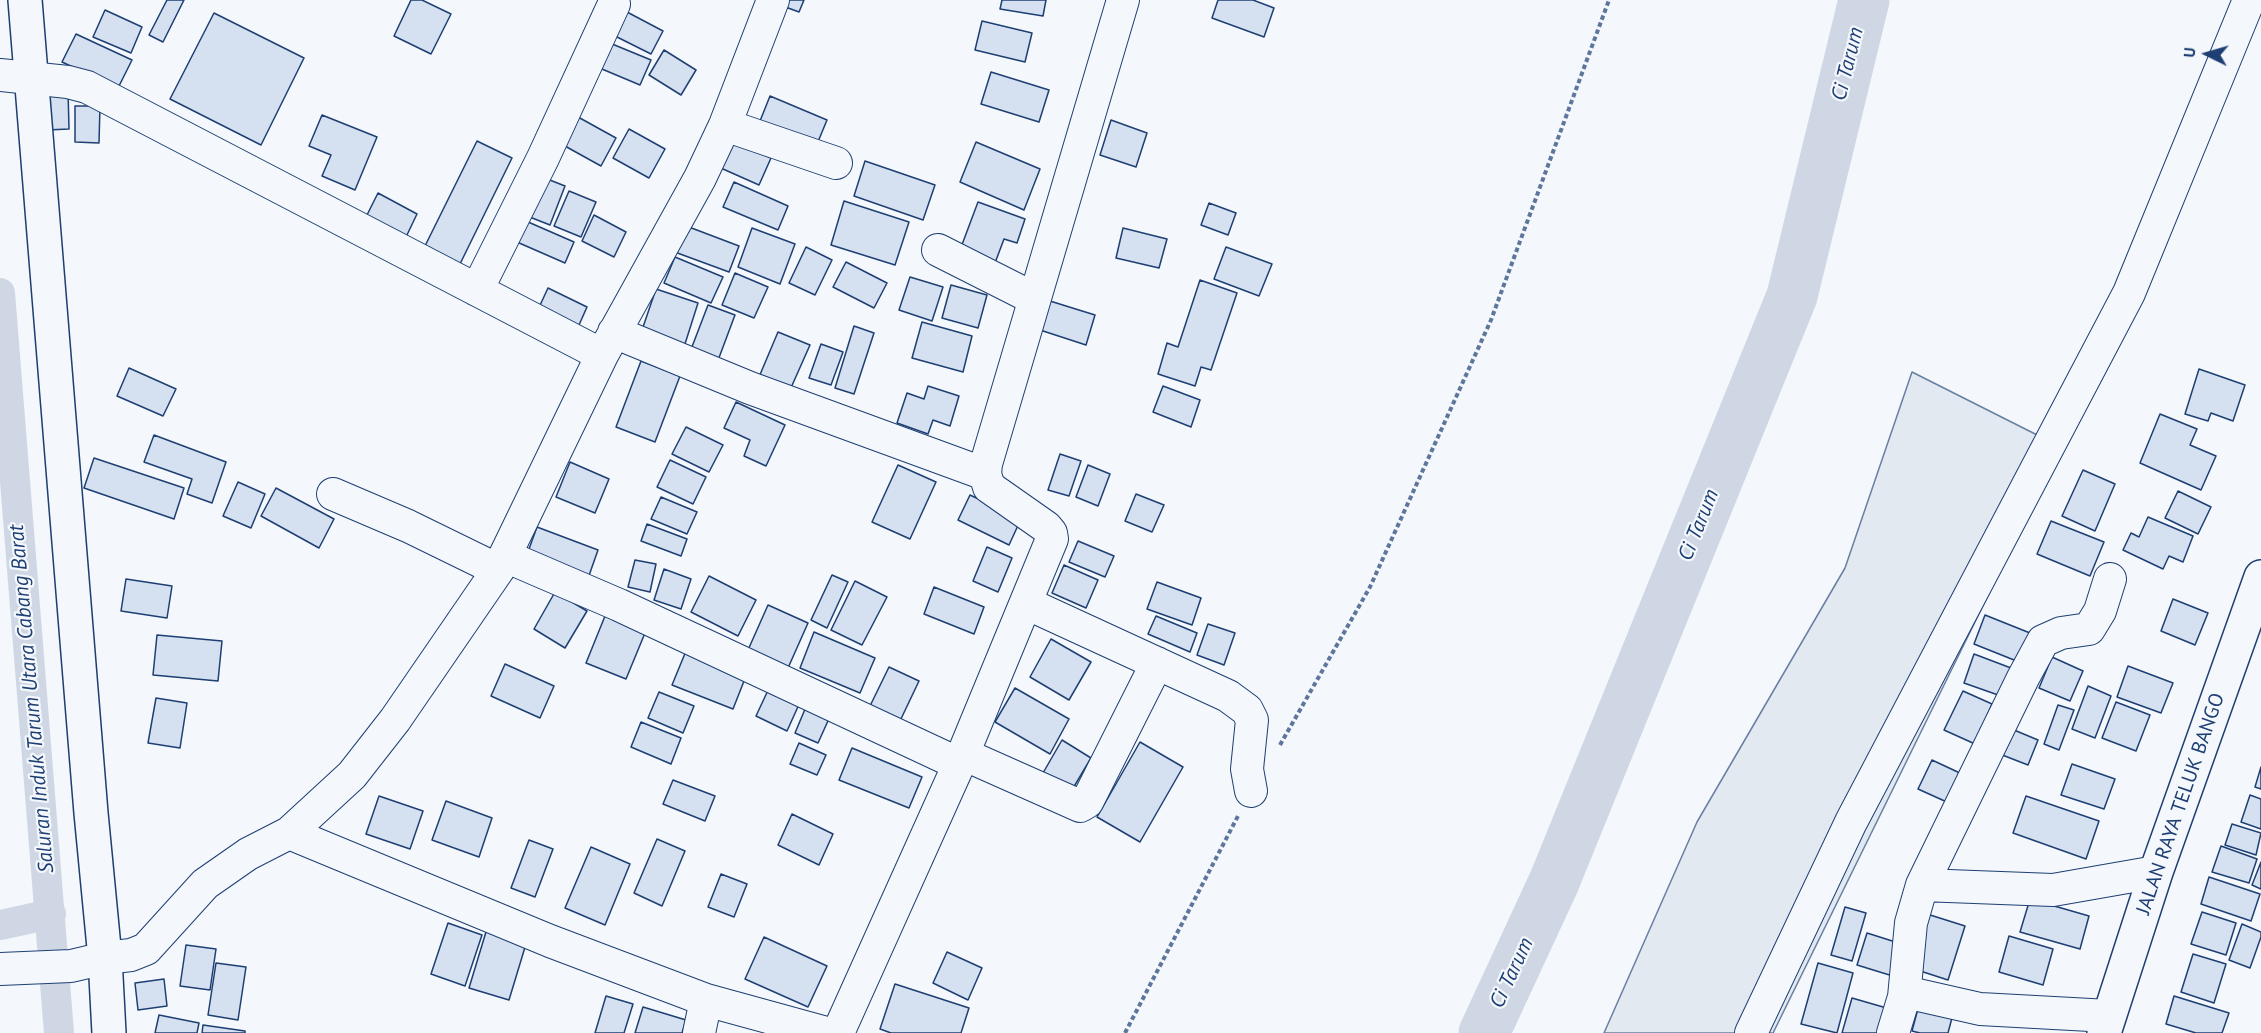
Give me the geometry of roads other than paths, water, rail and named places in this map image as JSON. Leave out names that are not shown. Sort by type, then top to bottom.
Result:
[{"type":"main road","points":[[25,0],[11,76],[91,813],[110,1033]]},
{"type":"main road","name":"JALAN RAYA TELUK BANGO","points":[[2106,1024],[2156,872],[2261,577]]},
{"type":"street","points":[[8,968],[71,966],[131,955],[146,949],[205,884],[248,854],[289,832],[352,775],[454,637],[501,563],[608,343],[700,177],[725,125],[773,0]]},
{"type":"street","points":[[838,1033],[961,759],[1048,549],[1051,533],[1046,527],[992,490],[987,483],[986,464],[1033,298],[1123,0]]},
{"type":"street","points":[[1751,1033],[1851,822],[2129,293],[2249,0]]},
{"type":"street","points":[[477,290],[543,158],[614,4]]},
{"type":"street","points":[[11,76],[87,87],[477,290],[608,343],[750,388],[985,474]]},
{"type":"street","points":[[725,125],[836,163]]},
{"type":"street","points":[[938,250],[1033,298]]},
{"type":"street","points":[[333,494],[501,563],[619,605],[961,759],[1080,806],[1087,802],[1157,663]]},
{"type":"street","points":[[1893,1033],[1905,992],[1911,923],[1922,885],[2043,641],[2061,633],[2089,629],[2100,611],[2110,579]]},
{"type":"street","points":[[1026,603],[1228,696],[1247,710],[1252,720],[1247,769],[1251,791]]},
{"type":"street","points":[[289,832],[550,941],[706,1000],[826,1033]]},
{"type":"street","points":[[1922,885],[2053,890],[2156,872]]},
{"type":"street","points":[[1905,992],[1980,1009],[2106,1024]]},
{"type":"street","points":[[699,1033],[706,1000]]},
{"type":"waterway","name":"Ci Tarum","points":[[1484,1033],[1554,882],[1792,296],[1864,0]]},
{"type":"waterway","name":"Saluran Induk Tarum Utara Cabang Barat","points":[[0,293],[59,1033]]},
{"type":"waterway","points":[[0,925],[51,914]]}]
